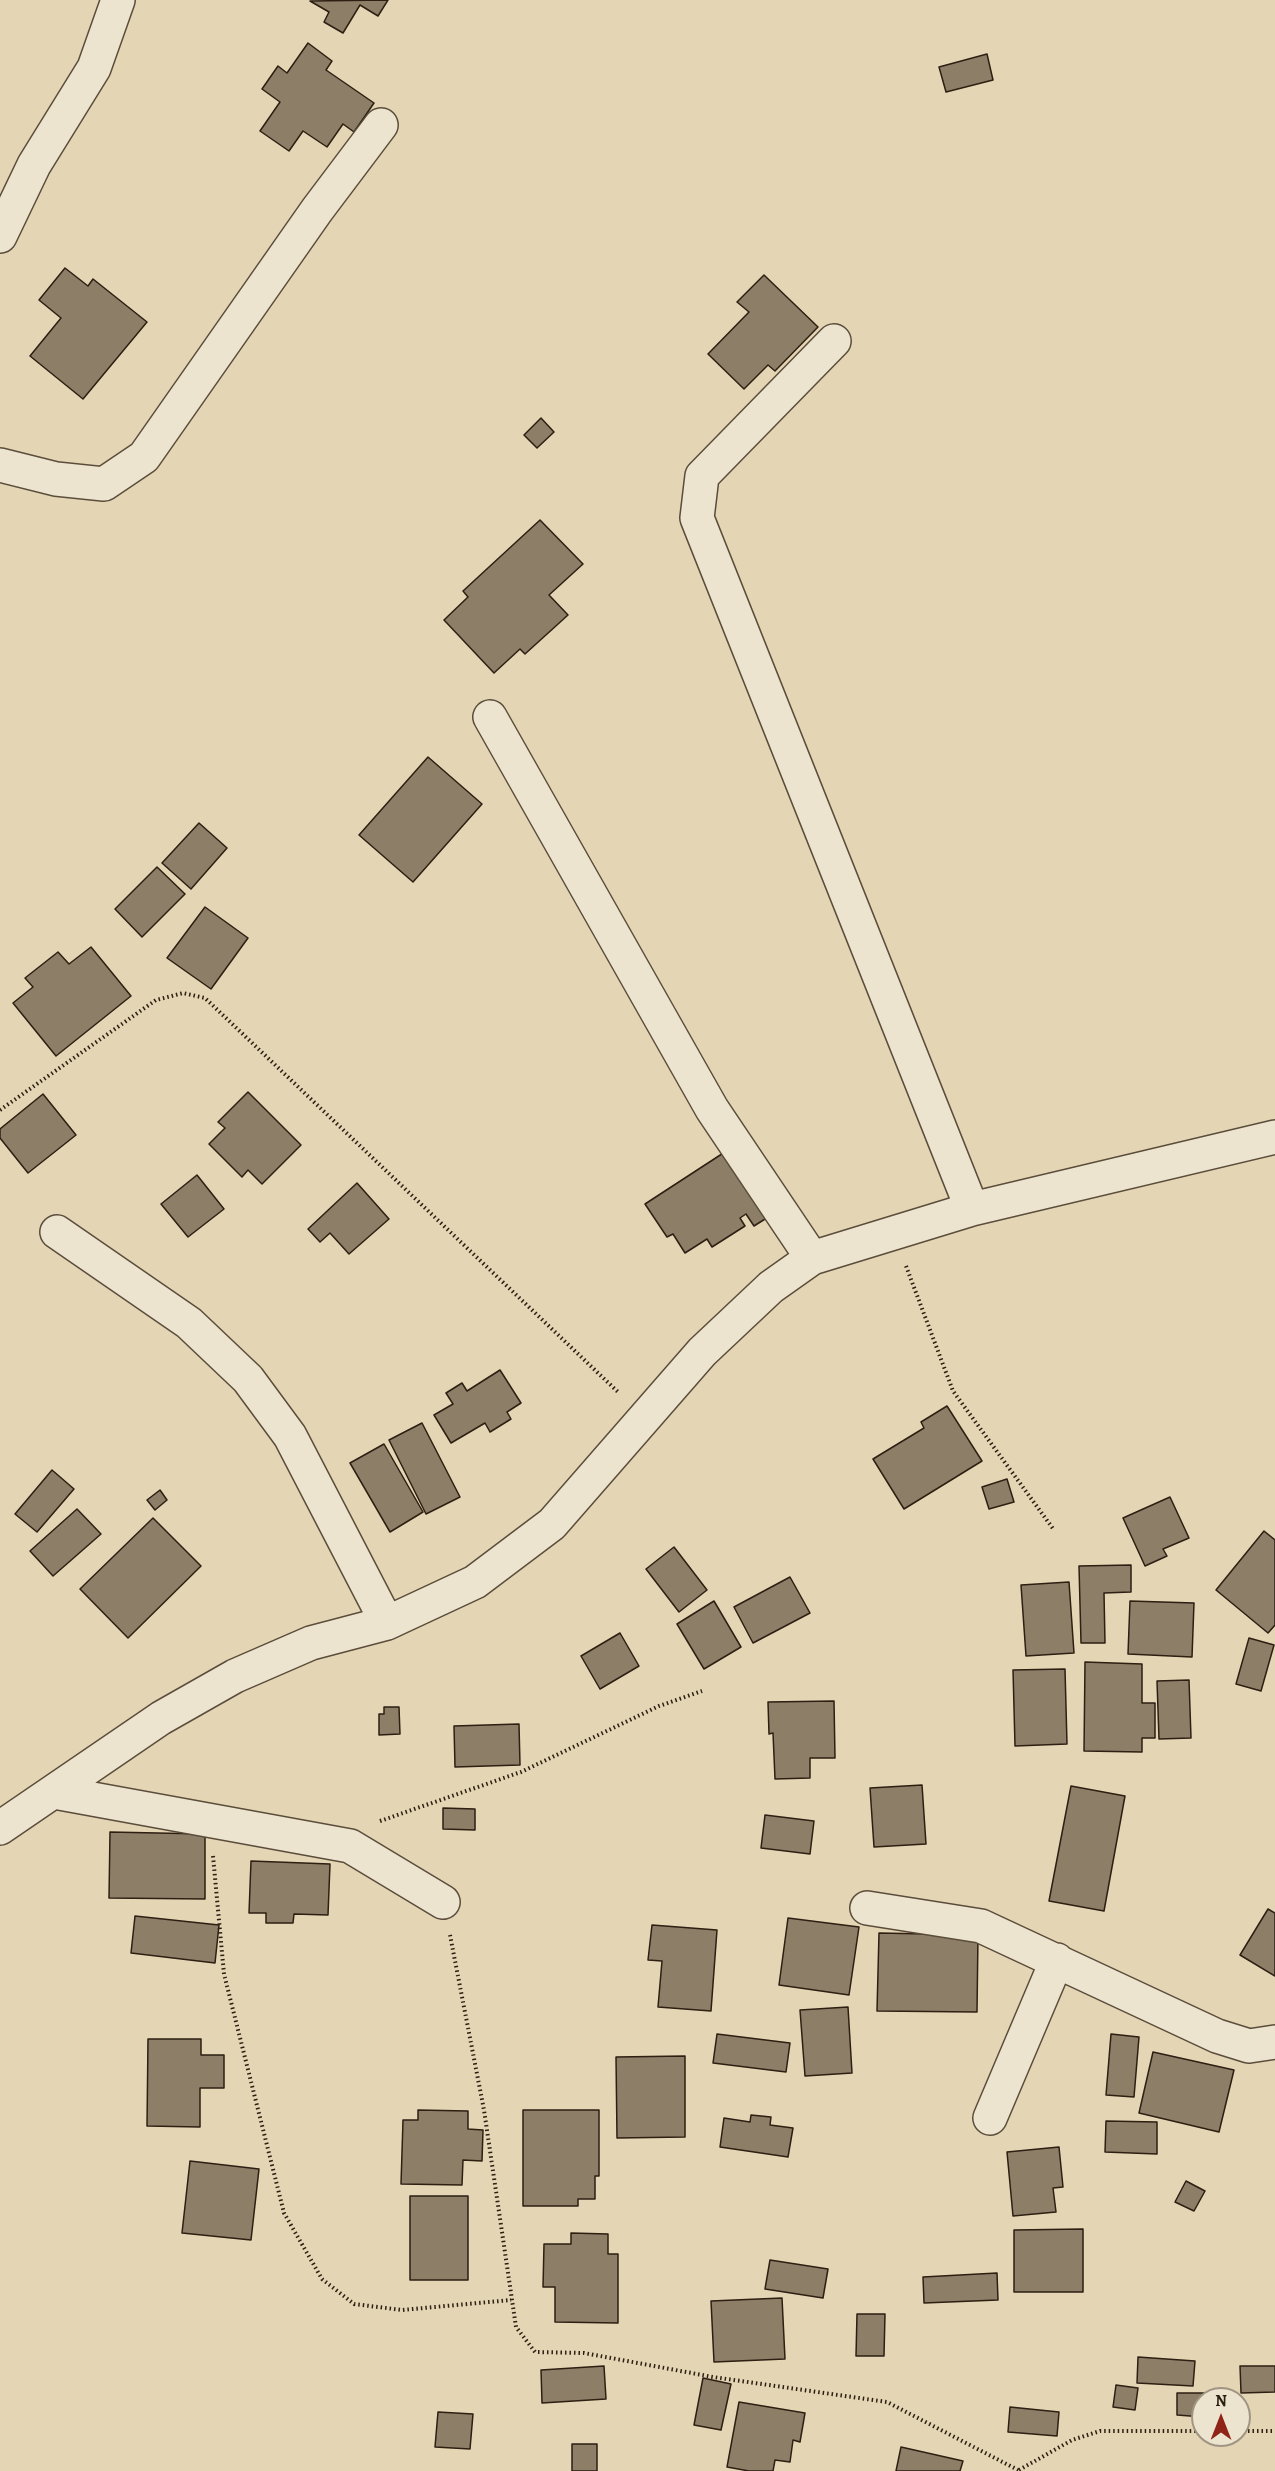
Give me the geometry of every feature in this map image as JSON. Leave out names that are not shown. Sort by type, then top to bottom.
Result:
[{"type":"street","points":[[0,236],[34,165],[94,68],[118,0]]},
{"type":"street","points":[[0,465],[56,479],[105,484],[144,457],[317,210],[381,125]]},
{"type":"street","points":[[834,341],[702,476],[697,518],[972,1209]]},
{"type":"street","points":[[490,717],[712,1109],[812,1258]]},
{"type":"street","points":[[0,1828],[161,1718],[235,1676],[311,1643],[387,1623],[475,1582],[552,1524],[702,1352],[771,1287],[812,1258],[972,1209],[1275,1137]]},
{"type":"street","points":[[57,1232],[189,1323],[248,1379],[290,1436],[387,1623]]},
{"type":"street","points":[[54,1792],[350,1846],[443,1902]]},
{"type":"street","points":[[867,1908],[981,1926],[1217,2036],[1249,2046],[1275,2042]]},
{"type":"street","points":[[990,2118],[1057,1960]]},
{"type":"path","points":[[0,1110],[156,1000],[183,993],[206,998],[645,1418]]},
{"type":"path","points":[[894,1232],[953,1391],[1054,1530]]},
{"type":"path","points":[[325,1840],[521,1772],[659,1706],[702,1691]]},
{"type":"path","points":[[209,1819],[224,1974],[284,2213],[322,2279],[354,2304],[402,2310],[511,2300]]},
{"type":"path","points":[[443,1902],[484,2110],[516,2327],[535,2352],[584,2353],[713,2377],[887,2402],[1019,2471],[1072,2440],[1100,2431],[1191,2431]]},
{"type":"path","points":[[1251,2431],[1275,2431]]},
{"type":"building","points":[[388,0],[378,16],[360,5],[343,33],[324,22],[329,12],[310,1]]},
{"type":"building","points":[[308,43],[332,61],[326,70],[374,103],[354,132],[343,124],[327,147],[303,131],[289,151],[260,131],[280,102],[262,89],[278,66],[287,73]]},
{"type":"building","points":[[987,54],[993,80],[946,92],[939,67]]},
{"type":"building","points":[[65,268],[88,286],[93,279],[147,322],[83,399],[30,356],[61,318],[39,300]]},
{"type":"building","points":[[764,275],[818,327],[775,371],[768,365],[744,389],[708,354],[749,312],[737,302]]},
{"type":"building","points":[[541,418],[554,432],[537,448],[524,435]]},
{"type":"building","points":[[540,520],[583,564],[549,595],[568,615],[525,654],[520,649],[494,673],[444,620],[468,597],[463,591]]},
{"type":"building","points":[[428,757],[482,804],[413,882],[359,835]]},
{"type":"building","points":[[199,823],[227,848],[191,889],[162,863]]},
{"type":"building","points":[[157,867],[185,894],[142,937],[115,909]]},
{"type":"building","points":[[205,907],[248,938],[211,989],[167,958]]},
{"type":"building","points":[[91,947],[131,996],[56,1056],[13,1003],[33,987],[25,978],[58,952],[69,964]]},
{"type":"building","points":[[248,1092],[301,1145],[262,1184],[248,1170],[242,1177],[209,1144],[225,1128],[218,1122]]},
{"type":"building","points":[[43,1094],[76,1135],[28,1173],[0,1138],[0,1129]]},
{"type":"building","points":[[731,1148],[773,1214],[754,1226],[746,1214],[740,1218],[745,1226],[712,1247],[707,1239],[685,1253],[673,1234],[667,1237],[645,1204]]},
{"type":"building","points":[[197,1175],[224,1209],[188,1237],[161,1204]]},
{"type":"building","points":[[357,1183],[389,1219],[349,1254],[330,1233],[320,1242],[308,1229]]},
{"type":"building","points":[[500,1370],[521,1403],[507,1412],[511,1419],[490,1432],[485,1423],[451,1443],[434,1415],[453,1404],[446,1393],[462,1383],[467,1391]]},
{"type":"building","points":[[947,1406],[982,1461],[904,1509],[873,1459],[924,1428],[921,1422]]},
{"type":"building","points":[[422,1423],[460,1497],[426,1514],[389,1440]]},
{"type":"building","points":[[384,1444],[423,1512],[390,1532],[350,1463]]},
{"type":"building","points":[[52,1470],[74,1489],[37,1532],[15,1514]]},
{"type":"building","points":[[1007,1479],[1014,1502],[989,1509],[982,1487]]},
{"type":"building","points":[[160,1490],[167,1500],[155,1510],[147,1500]]},
{"type":"building","points":[[1170,1497],[1189,1538],[1163,1549],[1167,1556],[1145,1566],[1123,1518]]},
{"type":"building","points":[[77,1509],[101,1534],[53,1576],[30,1551]]},
{"type":"building","points":[[153,1518],[201,1566],[128,1638],[80,1589]]},
{"type":"building","points":[[1264,1531],[1275,1540],[1275,1625],[1268,1633],[1216,1590]]},
{"type":"building","points":[[674,1547],[707,1590],[679,1612],[646,1569]]},
{"type":"building","points":[[1131,1565],[1131,1592],[1104,1593],[1105,1643],[1081,1643],[1079,1566]]},
{"type":"building","points":[[790,1577],[810,1613],[753,1643],[734,1607]]},
{"type":"building","points":[[1069,1582],[1074,1653],[1026,1656],[1021,1585]]},
{"type":"building","points":[[714,1601],[741,1647],[704,1669],[677,1624]]},
{"type":"building","points":[[1130,1601],[1194,1603],[1192,1657],[1128,1654]]},
{"type":"building","points":[[620,1633],[639,1666],[600,1689],[581,1656]]},
{"type":"building","points":[[1249,1638],[1274,1645],[1261,1691],[1236,1684]]},
{"type":"building","points":[[1085,1662],[1142,1664],[1142,1703],[1155,1703],[1155,1738],[1142,1738],[1142,1752],[1084,1751]]},
{"type":"building","points":[[1065,1669],[1067,1744],[1015,1746],[1013,1670]]},
{"type":"building","points":[[1189,1680],[1191,1738],[1159,1739],[1157,1681]]},
{"type":"building","points":[[834,1701],[835,1758],[810,1758],[810,1778],[775,1779],[773,1733],[769,1734],[768,1702]]},
{"type":"building","points":[[384,1707],[399,1707],[400,1734],[379,1735],[379,1714],[384,1714]]},
{"type":"building","points":[[519,1724],[520,1765],[455,1767],[454,1726]]},
{"type":"building","points":[[922,1785],[926,1844],[874,1847],[870,1788]]},
{"type":"building","points":[[1071,1786],[1125,1796],[1104,1911],[1049,1901]]},
{"type":"building","points":[[443,1808],[475,1809],[475,1830],[443,1829]]},
{"type":"building","points":[[765,1815],[814,1821],[810,1854],[761,1848]]},
{"type":"building","points":[[110,1832],[205,1834],[205,1899],[109,1898]]},
{"type":"building","points":[[251,1861],[330,1864],[328,1915],[294,1914],[293,1923],[266,1923],[266,1913],[249,1913]]},
{"type":"building","points":[[1268,1909],[1275,1913],[1275,1976],[1240,1955]]},
{"type":"building","points":[[135,1916],[219,1925],[215,1963],[131,1953]]},
{"type":"building","points":[[788,1918],[859,1927],[849,1995],[779,1985]]},
{"type":"building","points":[[652,1925],[717,1930],[711,2011],[658,2007],[662,1961],[648,1960]]},
{"type":"building","points":[[879,1933],[978,1935],[977,2012],[877,2011]]},
{"type":"building","points":[[848,2007],[852,2073],[805,2076],[800,2010]]},
{"type":"building","points":[[717,2034],[790,2043],[786,2072],[713,2063]]},
{"type":"building","points":[[1111,2034],[1139,2037],[1134,2097],[1106,2095]]},
{"type":"building","points":[[148,2039],[201,2039],[201,2055],[224,2055],[224,2088],[200,2088],[200,2127],[147,2126]]},
{"type":"building","points":[[1153,2052],[1234,2070],[1219,2132],[1139,2113]]},
{"type":"building","points":[[685,2056],[685,2137],[617,2138],[616,2057]]},
{"type":"building","points":[[418,2110],[468,2111],[468,2129],[483,2130],[482,2161],[463,2160],[462,2185],[401,2184],[403,2120],[418,2120]]},
{"type":"building","points":[[523,2110],[599,2110],[599,2176],[595,2176],[595,2199],[578,2199],[578,2206],[523,2206]]},
{"type":"building","points":[[751,2115],[771,2117],[770,2125],[793,2128],[788,2157],[720,2147],[724,2118],[750,2122]]},
{"type":"building","points":[[1106,2121],[1157,2122],[1157,2154],[1105,2152]]},
{"type":"building","points":[[1059,2147],[1063,2187],[1053,2188],[1056,2212],[1013,2216],[1007,2152]]},
{"type":"building","points":[[190,2161],[259,2169],[251,2240],[182,2233]]},
{"type":"building","points":[[1186,2181],[1205,2191],[1194,2211],[1175,2202]]},
{"type":"building","points":[[410,2196],[468,2196],[468,2280],[410,2280]]},
{"type":"building","points":[[1083,2229],[1083,2292],[1014,2292],[1014,2230]]},
{"type":"building","points":[[571,2233],[608,2234],[608,2254],[618,2254],[618,2323],[555,2322],[555,2287],[543,2287],[544,2244],[571,2244]]},
{"type":"building","points":[[770,2260],[828,2269],[823,2298],[765,2289]]},
{"type":"building","points":[[997,2273],[998,2300],[924,2303],[923,2277]]},
{"type":"building","points":[[782,2298],[785,2359],[714,2362],[711,2301]]},
{"type":"building","points":[[857,2314],[885,2314],[884,2356],[856,2356]]},
{"type":"building","points":[[1138,2357],[1195,2361],[1193,2386],[1137,2383]]},
{"type":"building","points":[[604,2366],[606,2399],[542,2403],[541,2370]]},
{"type":"building","points":[[1240,2366],[1275,2366],[1275,2392],[1251,2393],[1251,2387],[1241,2387]]},
{"type":"building","points":[[703,2378],[731,2384],[721,2430],[694,2425]]},
{"type":"building","points":[[1116,2385],[1138,2388],[1135,2410],[1113,2407]]},
{"type":"building","points":[[1177,2393],[1191,2393],[1191,2416],[1177,2415]]},
{"type":"building","points":[[739,2402],[805,2413],[800,2442],[793,2440],[790,2462],[775,2460],[773,2471],[749,2471],[727,2467]]},
{"type":"building","points":[[1010,2407],[1059,2412],[1057,2436],[1008,2432]]},
{"type":"building","points":[[438,2412],[473,2414],[470,2449],[435,2447]]},
{"type":"building","points":[[572,2444],[597,2444],[597,2471],[572,2471]]},
{"type":"building","points":[[901,2447],[963,2461],[960,2471],[896,2471]]}]
